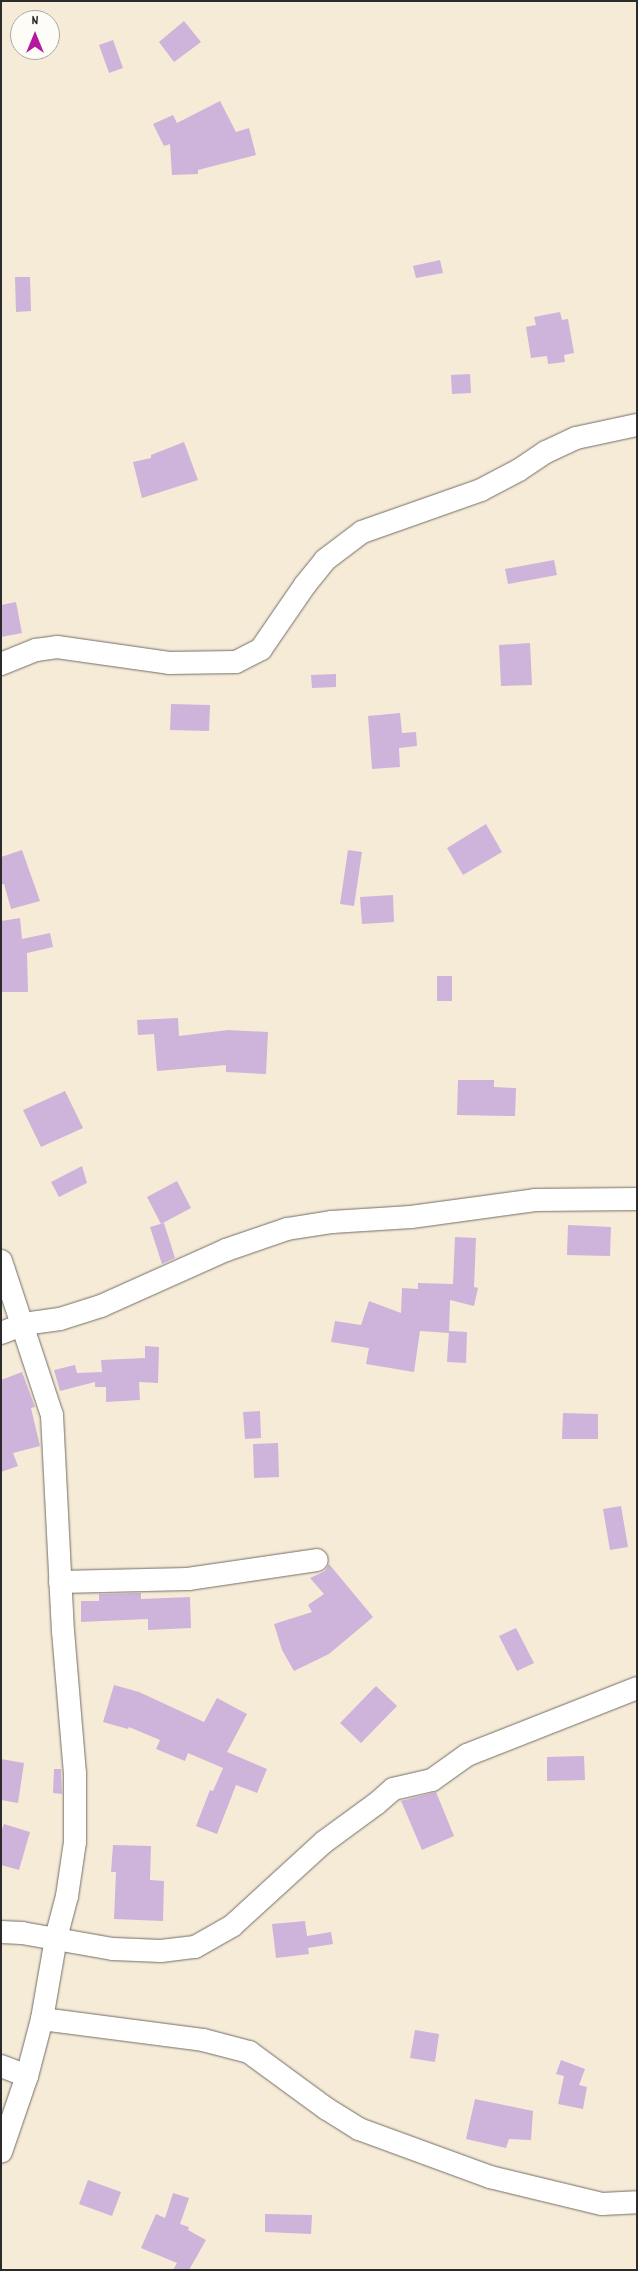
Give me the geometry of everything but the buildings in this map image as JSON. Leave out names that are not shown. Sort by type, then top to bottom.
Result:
[{"type":"street","points":[[1,664],[36,650],[57,647],[169,663],[236,662],[262,649],[305,585],[325,560],[362,532],[481,490],[519,470],[546,452],[576,438],[637,425]]},
{"type":"street","points":[[1,1333],[24,1324],[60,1319],[101,1306],[226,1250],[287,1229],[332,1222],[411,1218],[535,1200],[637,1199]]},
{"type":"street","points":[[1,1262],[24,1324],[52,1415],[60,1582],[75,1773],[75,1842],[67,1896],[56,1938],[42,2019],[27,2076],[1,2152]]},
{"type":"street","points":[[60,1582],[188,1579],[317,1560]]},
{"type":"street","points":[[1,1932],[56,1938],[113,1949],[161,1951],[195,1947],[232,1926],[324,1842],[376,1804],[393,1789],[432,1780],[467,1755],[637,1688]]},
{"type":"street","points":[[42,2019],[203,2040],[249,2052],[327,2109],[359,2128],[490,2177],[602,2204],[637,2202]]},
{"type":"street","points":[[1,2066],[27,2076]]}]
